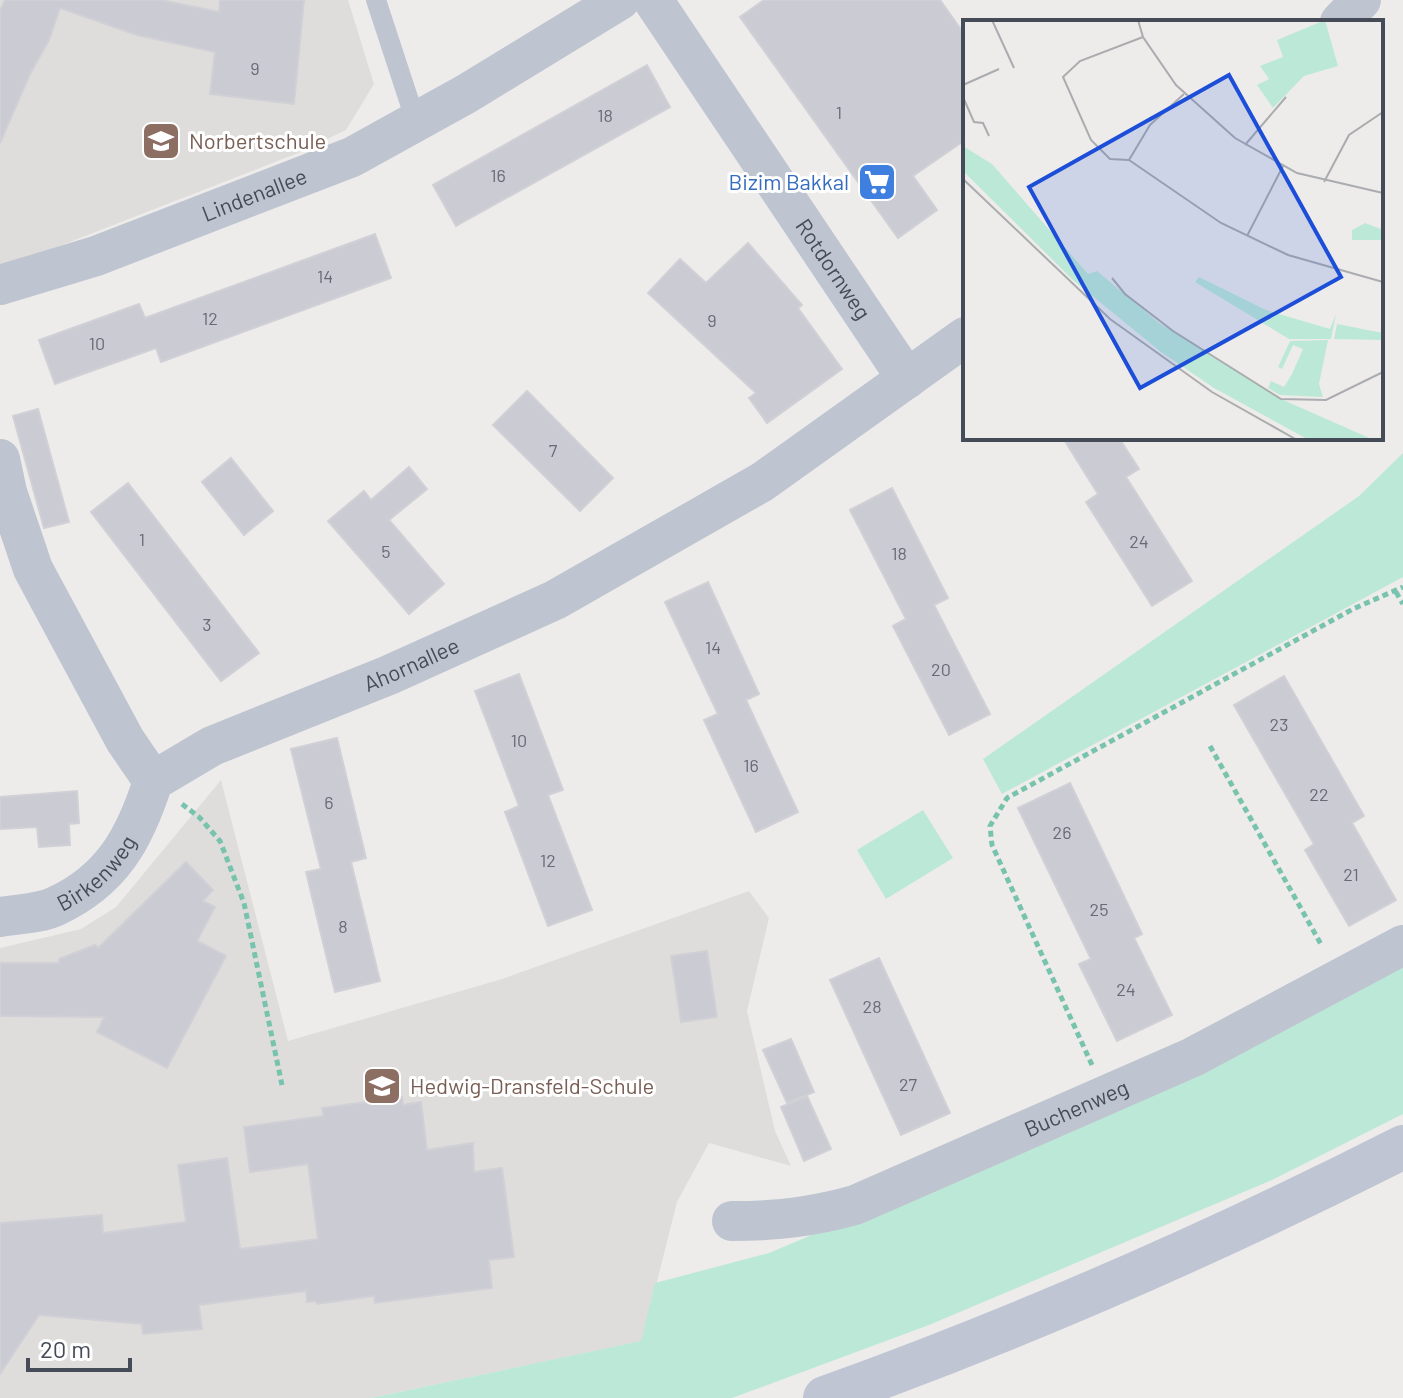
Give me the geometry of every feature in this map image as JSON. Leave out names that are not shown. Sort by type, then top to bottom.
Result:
[{"type":"main road","points":[[825,1398],[957,1350],[1289,1205],[1403,1147]]},
{"type":"street","name":"Lindenallee","points":[[0,285],[96,256],[338,163],[416,122],[620,0]]},
{"type":"street","name":"Rotdornweg","points":[[653,0],[907,379]]},
{"type":"street","points":[[1342,20],[1361,0]]},
{"type":"street","name":"Ahornallee","points":[[153,781],[212,746],[389,675],[555,600],[751,489],[963,338]]},
{"type":"street","points":[[0,459],[7,492],[33,569],[125,740],[153,781]]},
{"type":"street","name":"Birkenweg","points":[[0,917],[54,907],[94,883],[128,845],[141,819],[153,781]]},
{"type":"street","name":"Buchenweg","points":[[732,1221],[778,1221],[815,1216],[855,1205],[1193,1057],[1403,945]]},
{"type":"lane","points":[[376,0],[416,122]]},
{"type":"path","points":[[1106,1095],[992,845],[990,826],[1007,798],[1353,609],[1403,587]]},
{"type":"path","points":[[1396,592],[1403,604]]},
{"type":"path","points":[[1210,746],[1340,979]]},
{"type":"path","points":[[153,781],[199,817],[220,841],[244,903],[282,1085]]},
{"type":"shaded area","name":"Norbertschule","points":[[0,0],[348,0],[374,84],[346,130],[298,153],[0,267]]},
{"type":"shaded area","name":"Hedwig-Dransfeld-Schule","points":[[221,780],[288,1041],[502,979],[749,891],[769,918],[747,1011],[775,1131],[791,1166],[709,1143],[677,1202],[642,1341],[371,1398],[0,1398],[0,948],[81,929],[116,907]]},
{"type":"green space","points":[[1403,453],[1403,577],[1002,794],[983,759],[1359,496]]},
{"type":"green space","points":[[923,810],[953,858],[886,899],[857,850]]},
{"type":"green space","points":[[1403,945],[1403,1114],[1272,1180],[929,1325],[732,1398],[371,1398],[641,1341],[655,1283],[769,1253],[1114,1107]]},
{"type":"building","points":[[5,0],[161,0],[219,12],[220,0],[304,0],[294,104],[210,94],[215,52],[137,35],[60,8],[49,40],[30,74],[0,143],[0,11]]},
{"type":"building","points":[[764,0],[940,0],[963,32],[963,141],[913,176],[937,210],[898,238],[740,17]]},
{"type":"building","points":[[647,65],[670,107],[456,226],[433,185]]},
{"type":"building","points":[[375,234],[391,278],[161,362],[156,348],[55,384],[39,340],[139,304],[145,318]]},
{"type":"building","points":[[748,243],[802,305],[798,308],[842,369],[767,423],[749,398],[756,393],[648,293],[680,259],[706,283]]},
{"type":"building","points":[[527,391],[613,478],[580,511],[493,425]]},
{"type":"building","points":[[38,409],[69,522],[44,528],[13,416]]},
{"type":"building","points":[[1064,440],[1120,440],[1139,469],[1126,477],[1192,581],[1152,606],[1086,502],[1098,494]]},
{"type":"building","points":[[231,458],[273,511],[244,535],[202,482]]},
{"type":"building","points":[[409,467],[427,489],[389,520],[444,584],[409,614],[328,521],[364,491],[371,500]]},
{"type":"building","points":[[128,483],[259,653],[221,681],[91,512]]},
{"type":"building","points":[[892,488],[948,598],[934,605],[990,714],[949,735],[893,626],[906,619],[850,510]]},
{"type":"building","points":[[708,582],[759,694],[746,700],[798,812],[756,832],[704,720],[718,714],[665,602]]},
{"type":"building","points":[[519,674],[563,790],[548,795],[592,910],[548,926],[505,812],[519,806],[475,691]]},
{"type":"building","points":[[1284,676],[1364,816],[1352,823],[1396,900],[1349,926],[1305,850],[1314,844],[1234,705]]},
{"type":"building","points":[[337,738],[366,858],[351,862],[380,981],[335,992],[306,872],[321,869],[291,749]]},
{"type":"building","points":[[1070,783],[1142,934],[1134,938],[1172,1015],[1117,1041],[1079,964],[1091,959],[1018,808]]},
{"type":"building","points":[[77,791],[79,823],[69,824],[70,845],[39,847],[37,827],[0,829],[0,797]]},
{"type":"building","points":[[186,862],[213,890],[203,901],[215,907],[197,941],[226,956],[167,1068],[97,1032],[104,1017],[0,1016],[0,963],[59,963],[59,959],[95,945],[98,948]]},
{"type":"building","points":[[707,951],[717,1017],[681,1022],[671,956]]},
{"type":"building","points":[[879,958],[950,1113],[901,1135],[830,980]]},
{"type":"building","points":[[791,1039],[814,1092],[787,1103],[763,1050]]},
{"type":"building","points":[[807,1096],[831,1149],[804,1161],[781,1107]]},
{"type":"building","points":[[402,1097],[403,1105],[421,1102],[427,1150],[473,1143],[474,1172],[502,1168],[514,1257],[489,1260],[492,1288],[375,1303],[374,1296],[317,1304],[316,1301],[307,1302],[306,1291],[199,1305],[202,1329],[143,1334],[142,1324],[39,1315],[0,1374],[0,1223],[102,1215],[103,1233],[186,1222],[178,1165],[227,1158],[240,1249],[318,1239],[308,1164],[250,1172],[244,1127],[323,1116],[322,1108]]},
{"type":"place","name":"Norbertschule","points":[[161,141]]},
{"type":"place","name":"Bizim Bakkal","points":[[877,182]]},
{"type":"place","name":"Hedwig-Dransfeld-Schule","points":[[382,1086]]}]
